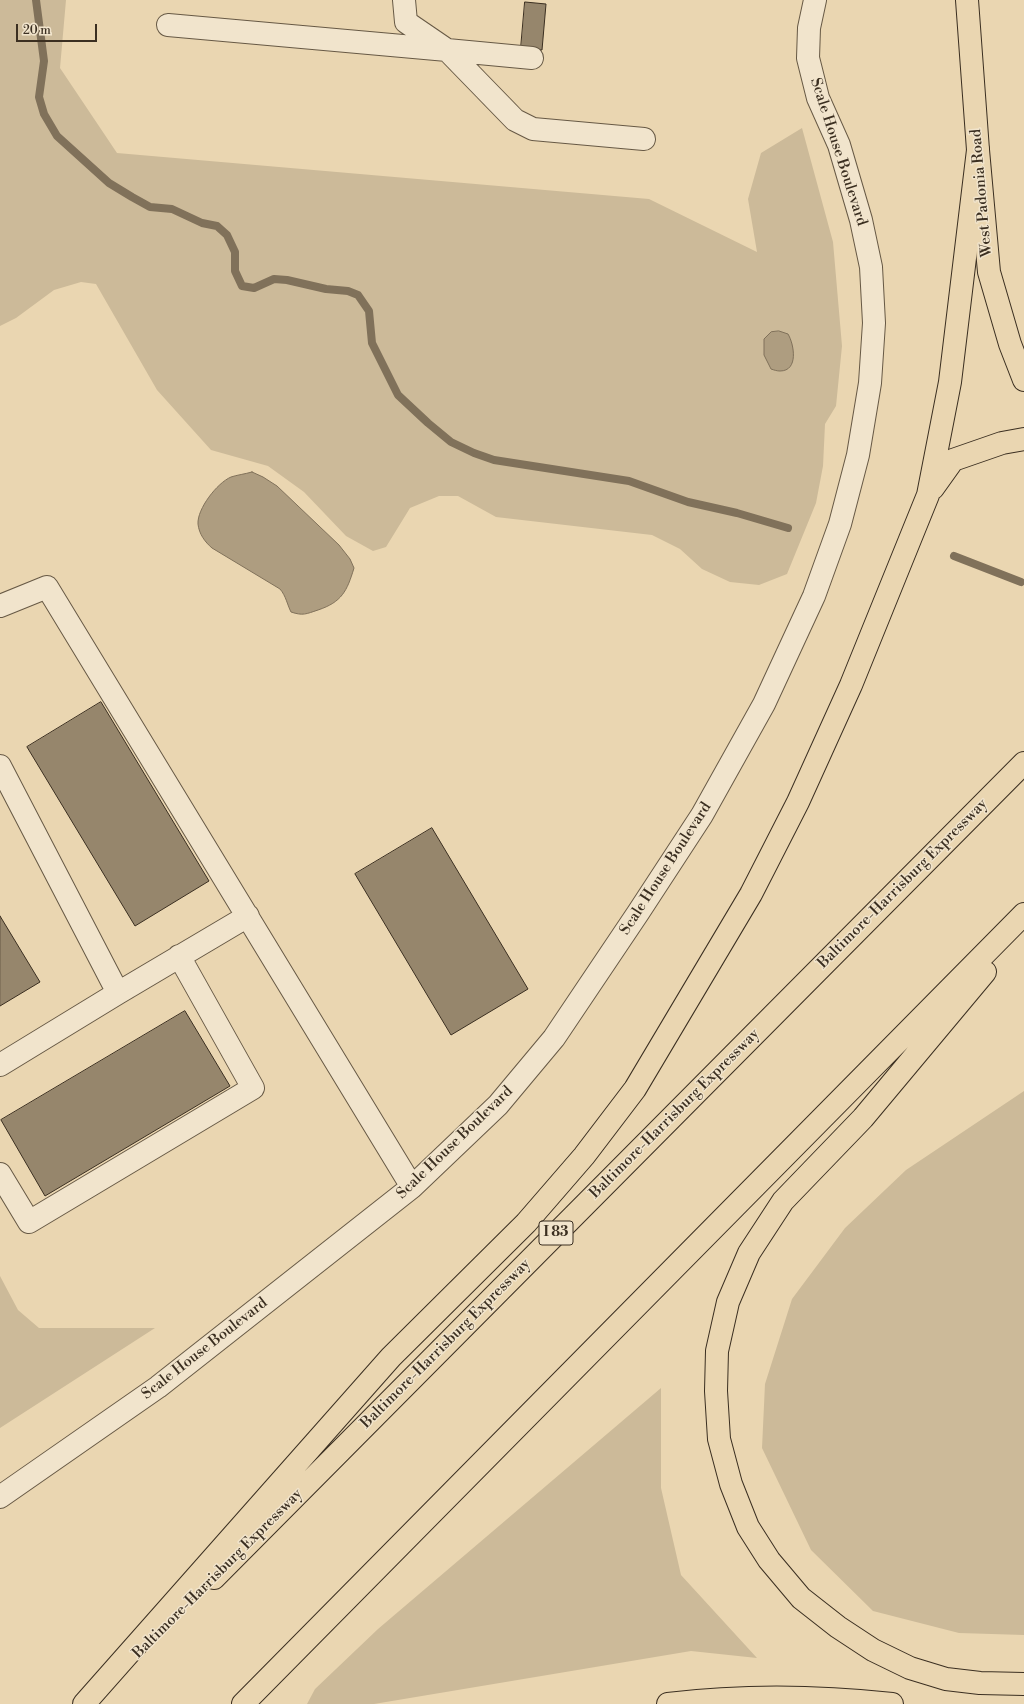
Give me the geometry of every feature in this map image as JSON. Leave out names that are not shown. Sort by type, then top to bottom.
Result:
[{"type":"main road","name":"West Padonia Road","points":[[967,0],[989,272],[1010,344],[1024,380]]},
{"type":"main road","points":[[84,1704],[391,1357],[526,1223],[584,1156],[635,1089],[752,894],[794,809],[850,685],[928,495],[950,382],[978,150]]},
{"type":"main road","points":[[928,495],[953,460],[1002,443],[1024,439]]},
{"type":"main road","name":"Baltimore-Harrisburg Expressway","points":[[89,1704],[1024,763]]},
{"type":"main road","points":[[243,1704],[1024,914]]},
{"type":"main road","points":[[1024,925],[863,1118],[783,1201],[749,1253],[728,1302],[717,1351],[716,1391],[719,1439],[731,1484],[748,1527],[769,1560],[801,1598],[838,1627],[873,1650],[910,1668],[946,1678],[980,1683],[1024,1684]]},
{"type":"main road","points":[[668,1704],[696,1700],[785,1698],[892,1704]]},
{"type":"lane","points":[[404,0],[406,22],[447,50],[515,120],[533,129],[644,139]]},
{"type":"lane","name":"Scale House Boulevard","points":[[0,1498],[158,1387],[412,1187],[498,1105],[554,1038],[702,815],[764,704],[814,596],[840,524],[858,455],[870,383],[874,323],[871,267],[861,220],[838,145],[818,98],[808,58],[809,28],[815,0]]},
{"type":"lane","points":[[168,26],[532,58]]},
{"type":"lane","points":[[0,606],[47,587],[412,1187]]},
{"type":"lane","points":[[0,766],[118,993]]},
{"type":"lane","points":[[0,1065],[179,956],[248,916]]},
{"type":"lane","points":[[0,1174],[29,1222],[253,1088],[179,956]]},
{"type":"shaded area","points":[[0,0],[66,0],[60,68],[117,153],[649,199],[757,252],[748,199],[761,153],[802,128],[833,242],[842,346],[836,406],[825,424],[823,466],[816,503],[787,574],[759,585],[730,582],[702,569],[680,549],[652,535],[496,517],[458,496],[439,496],[410,508],[386,547],[373,551],[346,536],[304,492],[268,466],[211,450],[157,390],[96,284],[81,282],[54,290],[16,318],[0,326]]},
{"type":"shaded area","points":[[779,331],[788,334],[792,344],[793,356],[790,367],[786,370],[777,371],[771,369],[764,355],[764,339],[771,332]]},
{"type":"shaded area","points":[[252,472],[277,486],[339,545],[350,559],[354,568],[349,583],[342,595],[333,603],[326,607],[307,613],[299,614],[291,612],[280,589],[212,548],[203,538],[198,524],[201,511],[209,497],[220,485],[231,477]]},
{"type":"shaded area","points":[[1024,1091],[1024,1635],[959,1633],[873,1611],[811,1550],[762,1448],[765,1384],[792,1299],[845,1228],[906,1170]]},
{"type":"shaded area","points":[[0,1276],[18,1310],[39,1328],[155,1328],[0,1428]]},
{"type":"shaded area","points":[[661,1388],[661,1488],[681,1575],[757,1658],[691,1651],[374,1704],[307,1704],[315,1689],[378,1629]]},
{"type":"building","points":[[525,2],[546,4],[542,50],[521,48]]},
{"type":"building","points":[[101,702],[209,881],[135,926],[27,747]]},
{"type":"building","points":[[432,828],[528,989],[451,1035],[355,874]]},
{"type":"building","points":[[0,916],[40,982],[0,1006]]},
{"type":"building","points":[[185,1011],[230,1086],[45,1196],[1,1120]]},
{"type":"waterway","points":[[36,0],[44,61],[39,97],[44,114],[57,136],[109,183],[132,197],[150,207],[172,209],[202,223],[217,226],[227,235],[235,252],[235,271],[242,286],[254,288],[274,279],[287,280],[326,289],[348,291],[358,295],[369,311],[372,343],[398,395],[451,442],[474,453],[494,460],[629,481],[688,502],[737,513],[788,528]]},
{"type":"waterway","points":[[954,556],[1021,582]]}]
